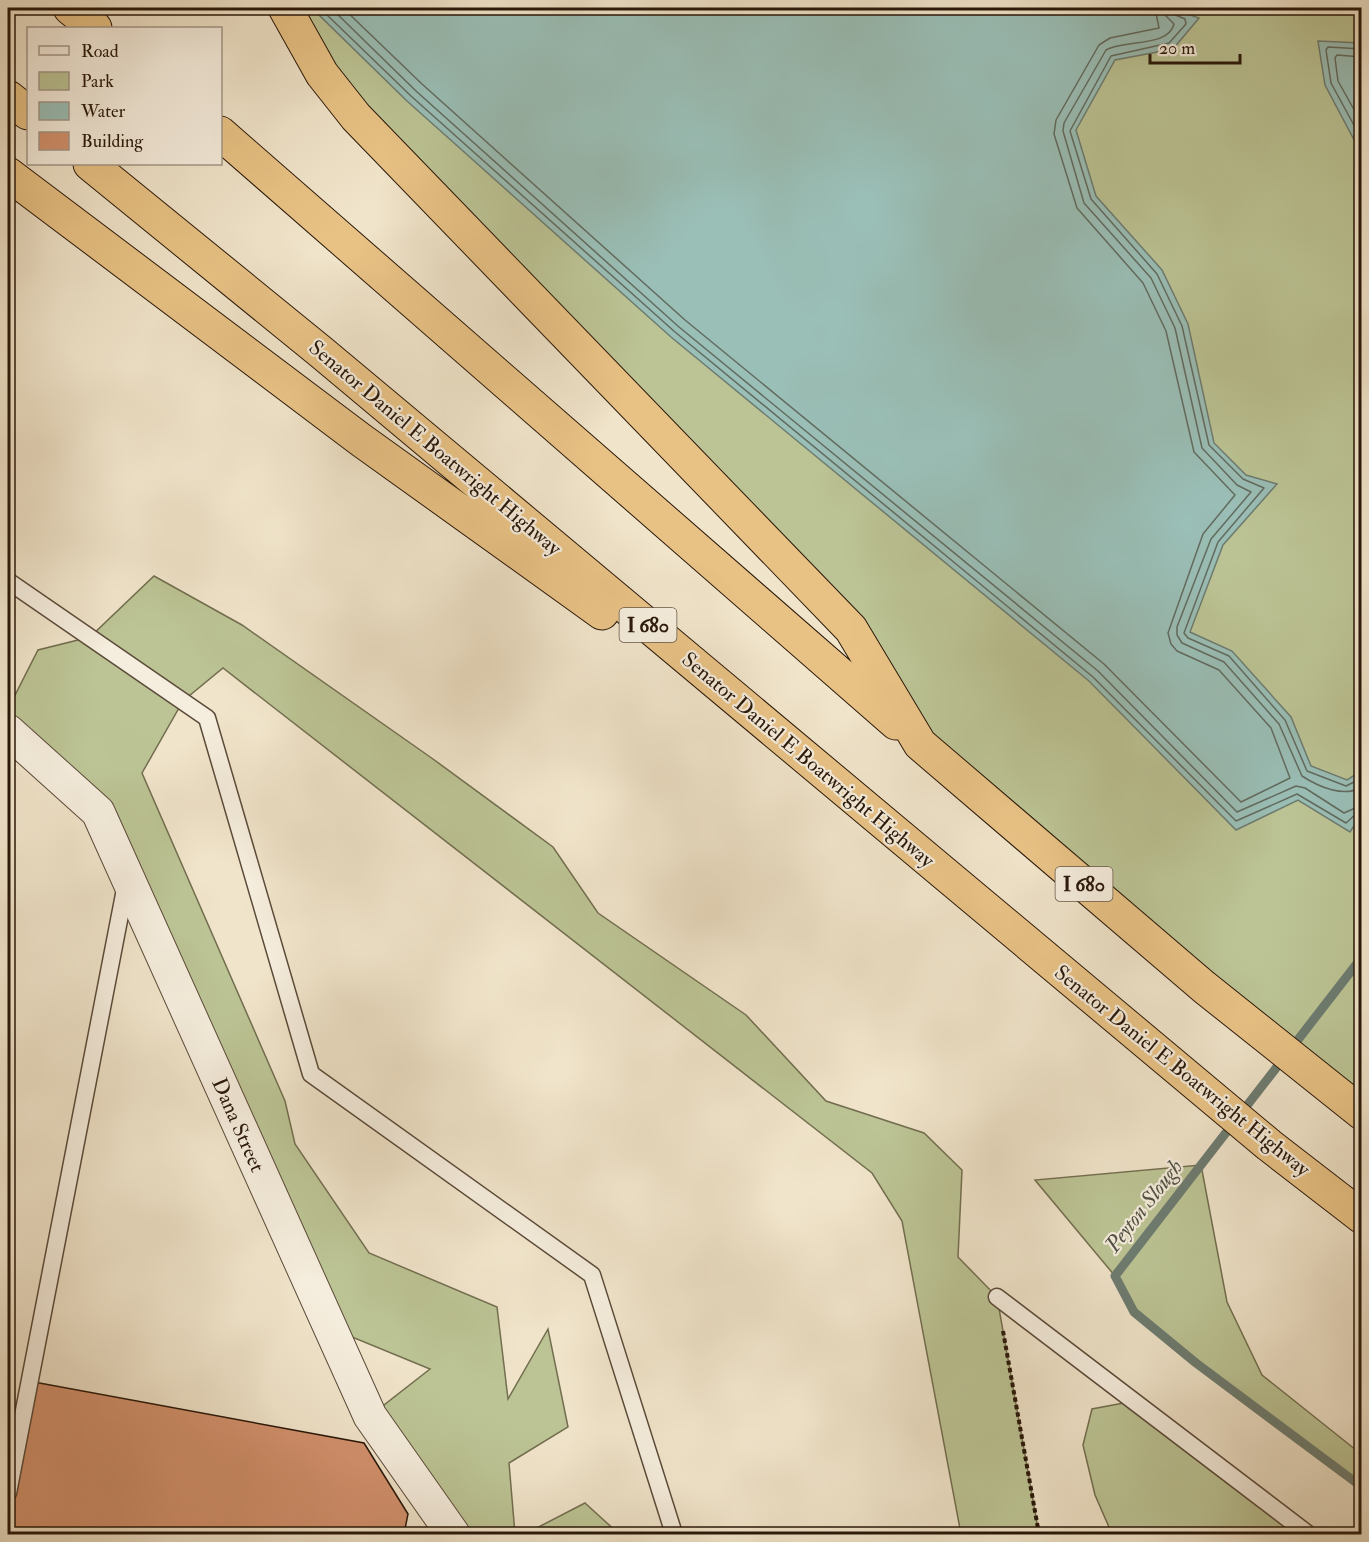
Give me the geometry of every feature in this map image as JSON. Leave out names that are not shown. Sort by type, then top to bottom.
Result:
[{"type":"highway","points":[[70,8],[94,27]]},
{"type":"highway","points":[[285,8],[322,74],[356,117],[851,629],[921,744]]},
{"type":"highway","points":[[8,96],[27,112]]},
{"type":"highway","name":"I 680","points":[[222,135],[921,744],[1249,1024],[1362,1113]]},
{"type":"highway","name":"Senator Daniel E Boatwright Highway","points":[[91,165],[321,352],[1269,1145],[1362,1217]]},
{"type":"highway","points":[[8,174],[371,447],[797,751]]},
{"type":"street","name":"Dana Street","points":[[8,731],[98,812],[370,1416],[453,1534]]},
{"type":"lane","points":[[8,581],[207,718],[311,1074],[592,1275],[674,1534]]},
{"type":"lane","points":[[8,1493],[128,879]]},
{"type":"lane","points":[[997,1297],[1308,1534]]},
{"type":"path","points":[[997,1297],[1040,1534]]},
{"type":"green space","points":[[285,8],[1361,8],[1361,1113],[920,744],[851,629],[398,162]]},
{"type":"green space","points":[[154,576],[242,625],[433,759],[553,847],[598,913],[746,1015],[826,1101],[924,1133],[962,1170],[958,1257],[997,1297],[1039,1534],[961,1534],[902,1221],[872,1173],[223,668],[183,701],[142,773],[285,1101],[295,1144],[369,1253],[497,1307],[508,1399],[548,1329],[568,1427],[509,1463],[515,1534],[453,1534],[370,1416],[430,1369],[330,1328],[98,812],[8,731],[8,709],[38,650],[90,637]]},
{"type":"green space","points":[[1201,1165],[1227,1302],[1262,1375],[1361,1454],[1361,1487],[1196,1363],[1134,1312],[1115,1276],[1035,1180]]},
{"type":"green space","points":[[1134,1401],[1308,1534],[1112,1534],[1095,1495],[1083,1445],[1092,1409]]},
{"type":"green space","points":[[585,1503],[619,1534],[525,1534]]},
{"type":"water","points":[[317,8],[1170,8],[1199,18],[1173,49],[1115,60],[1076,130],[1096,196],[1162,270],[1188,324],[1214,443],[1246,475],[1277,484],[1223,545],[1190,632],[1232,651],[1291,717],[1311,766],[1347,780],[1361,771],[1361,815],[1350,832],[1298,800],[1236,830],[1089,681],[671,337],[407,101],[319,15]]},
{"type":"water","points":[[1318,41],[1361,43],[1361,153],[1325,85]]},
{"type":"building","points":[[34,1382],[364,1443],[408,1514],[404,1534],[8,1534]]},
{"type":"waterway","name":"Peyton Slough","points":[[1362,957],[1115,1276],[1134,1312],[1196,1363],[1362,1487]]}]
